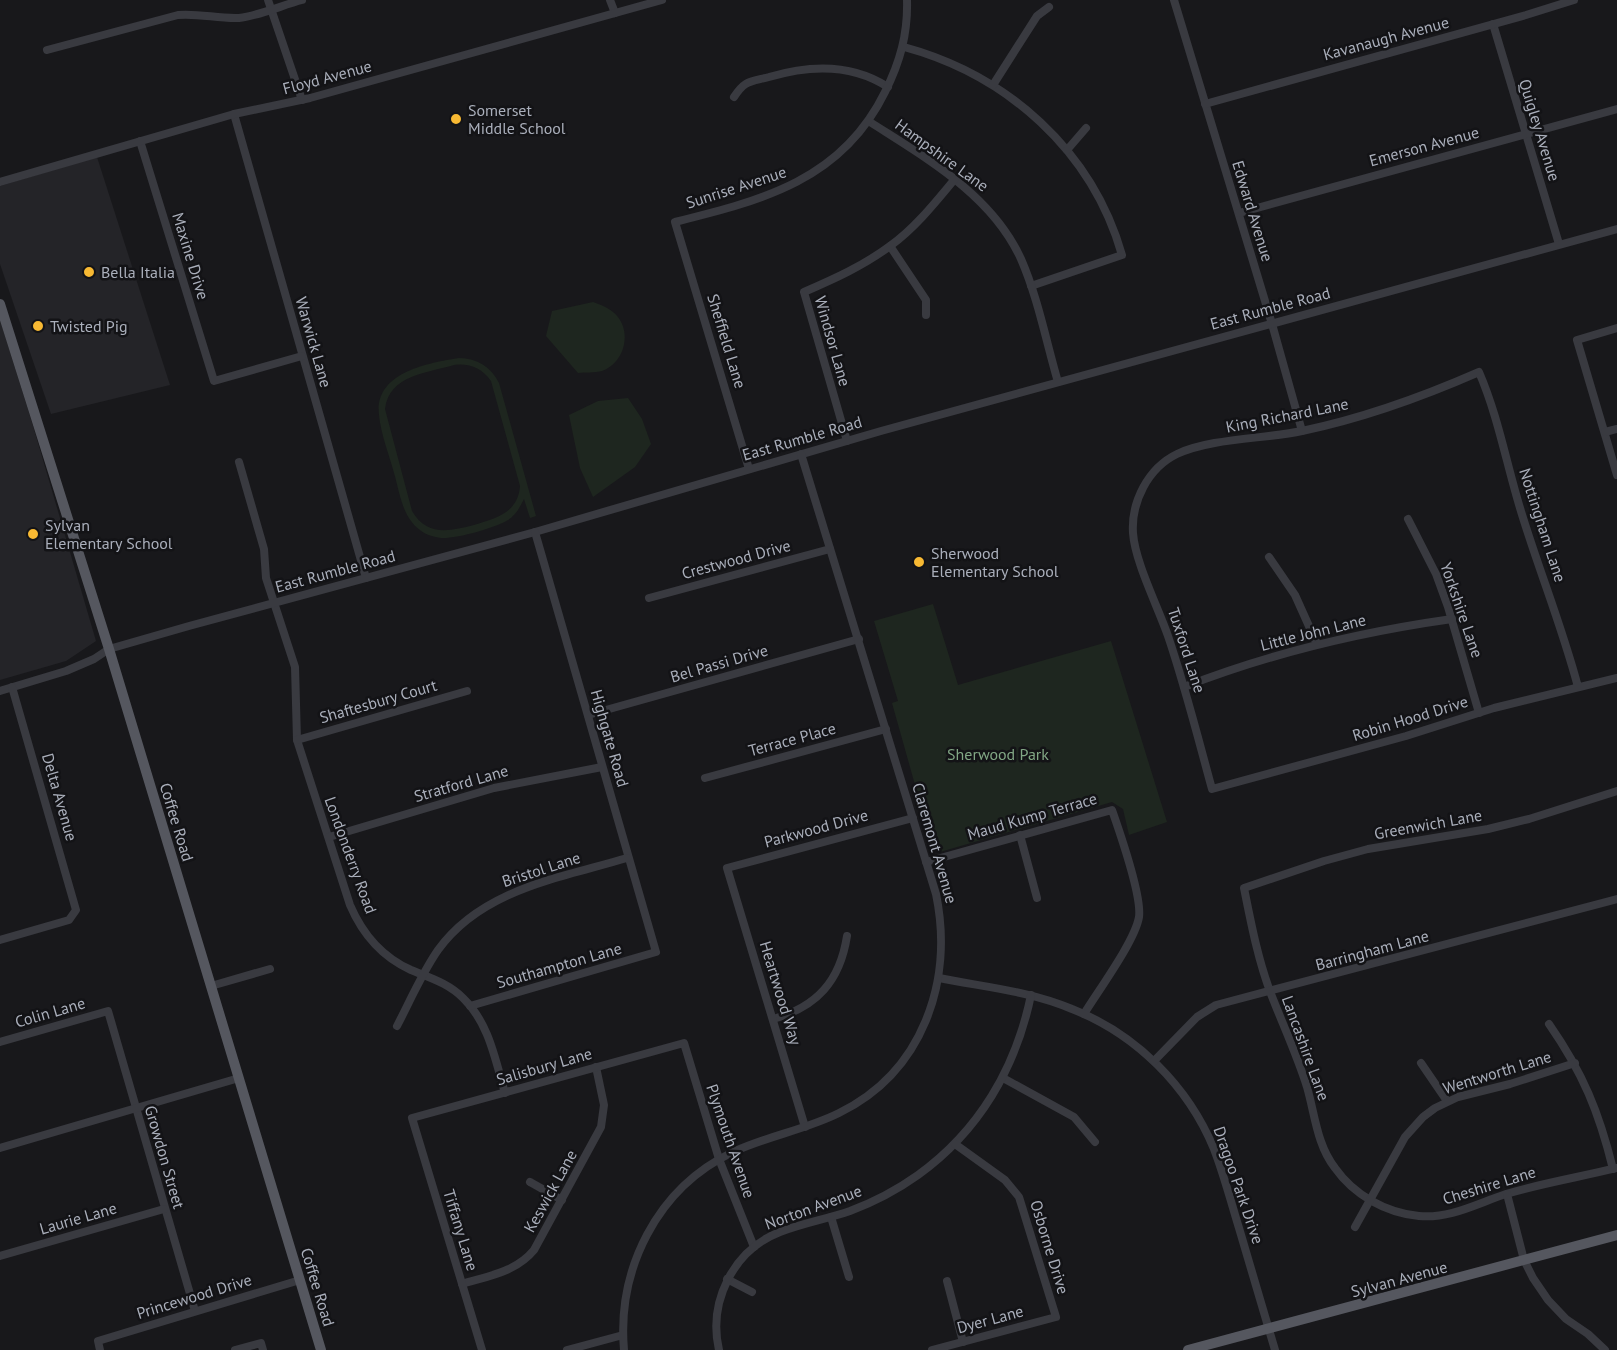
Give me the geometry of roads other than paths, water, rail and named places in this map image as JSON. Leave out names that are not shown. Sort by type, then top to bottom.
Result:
[{"type":"main road","name":"Coffee Road","points":[[0,304],[109,650],[321,1350]]},
{"type":"main road","name":"Sylvan Avenue","points":[[1188,1350],[1617,1235]]},
{"type":"street","points":[[47,50],[178,15],[237,18],[260,14],[269,4],[302,0]]},
{"type":"street","points":[[610,0],[615,13]]},
{"type":"street","name":"Floyd Avenue","points":[[0,182],[234,114],[302,100],[662,0]]},
{"type":"street","name":"Sunrise Avenue","points":[[675,222],[720,211],[797,183],[835,158],[870,122],[897,69],[904,47],[908,0]]},
{"type":"street","name":"Edward Avenue","points":[[1174,0],[1302,431]]},
{"type":"street","name":"Kavanaugh Avenue","points":[[1205,104],[1572,0]]},
{"type":"street","points":[[269,4],[302,100]]},
{"type":"street","points":[[993,85],[1037,16],[1049,7]]},
{"type":"street","name":"Quigley Avenue","points":[[1493,24],[1559,244]]},
{"type":"street","points":[[904,47],[948,62],[993,85],[1027,109],[1067,150],[1098,195],[1110,220],[1122,255],[1031,286]]},
{"type":"street","points":[[734,97],[742,85],[807,68],[827,68],[848,72],[878,81],[888,87]]},
{"type":"street","name":"Emerson Avenue","points":[[1239,213],[1617,108]]},
{"type":"street","name":"Warwick Lane","points":[[234,114],[366,578]]},
{"type":"street","name":"Hampshire Lane","points":[[870,122],[911,148],[954,180],[987,209],[1001,227],[1020,257],[1031,286],[1058,382]]},
{"type":"street","points":[[1067,150],[1086,128]]},
{"type":"street","name":"Maxine Drive","points":[[140,141],[214,381],[302,356]]},
{"type":"street","name":"Windsor Lane","points":[[847,441],[804,292],[848,273],[890,246],[936,202],[954,180]]},
{"type":"street","name":"Sheffield Lane","points":[[675,222],[749,469]]},
{"type":"street","name":"East Rumble Road","points":[[0,691],[66,671],[109,650],[274,602],[535,532],[847,441],[1617,229]]},
{"type":"street","points":[[890,246],[926,300],[926,315]]},
{"type":"street","points":[[1617,328],[1577,340],[1617,475]]},
{"type":"street","name":"King Richard Lane","points":[[1133,521],[1138,499],[1145,485],[1157,469],[1178,454],[1222,443],[1302,431],[1371,413],[1407,402],[1479,372]]},
{"type":"street","name":"Nottingham Lane","points":[[1479,372],[1497,418],[1520,509],[1548,588],[1578,687]]},
{"type":"street","points":[[1605,432],[1617,429]]},
{"type":"street","name":"Claremont Avenue","points":[[624,1350],[626,1290],[632,1267],[646,1235],[670,1201],[684,1186],[719,1159],[751,1144],[806,1127],[841,1112],[887,1079],[912,1048],[922,1030],[939,978],[942,953],[940,914],[859,639],[801,454]]},
{"type":"street","name":"Londonderry Road","points":[[239,462],[264,549],[266,578],[295,667],[297,740],[350,905],[362,929],[384,953],[397,962],[451,988],[470,1006],[491,1041],[505,1093]]},
{"type":"street","name":"Yorkshire Lane","points":[[1408,519],[1436,574],[1452,619],[1479,713]]},
{"type":"street","name":"Tuxford Lane","points":[[1133,521],[1135,546],[1184,687],[1212,789]]},
{"type":"street","name":"Highgate Road","points":[[535,532],[627,858],[656,952]]},
{"type":"street","name":"Crestwood Drive","points":[[650,598],[830,549]]},
{"type":"street","points":[[1269,557],[1295,595],[1317,644]]},
{"type":"street","name":"Little John Lane","points":[[1184,687],[1242,666],[1317,644],[1385,629],[1452,619]]},
{"type":"street","name":"Bel Passi Drive","points":[[588,715],[859,639]]},
{"type":"street","name":"Robin Hood Drive","points":[[1212,789],[1406,736],[1479,713],[1617,678]]},
{"type":"street","name":"Delta Avenue","points":[[0,940],[69,920],[75,914],[76,904],[12,687]]},
{"type":"street","name":"Shaftesbury Court","points":[[297,740],[467,691]]},
{"type":"street","name":"Terrace Place","points":[[705,778],[886,729]]},
{"type":"street","name":"Stratford Lane","points":[[329,837],[495,788],[602,767]]},
{"type":"street","name":"Greenwich Lane","points":[[1244,888],[1368,849],[1488,829],[1617,792]]},
{"type":"street","name":"Maud Kump Terrace","points":[[926,862],[1112,810],[1139,897],[1140,915],[1135,932],[1084,1014]]},
{"type":"street","name":"Parkwood Drive","points":[[727,868],[913,818]]},
{"type":"street","points":[[1020,835],[1037,898]]},
{"type":"street","name":"Bristol Lane","points":[[397,1026],[424,974],[448,938],[474,914],[520,889],[627,858]]},
{"type":"street","name":"Heartwood Way","points":[[727,868],[806,1127]]},
{"type":"street","name":"Lancashire Lane","points":[[1244,888],[1270,992],[1307,1088],[1321,1143],[1327,1156],[1345,1180],[1370,1200]]},
{"type":"street","name":"Barringham Lane","points":[[1154,1061],[1192,1021],[1216,1005],[1617,899]]},
{"type":"street","points":[[773,1019],[801,1009],[821,994],[840,965],[847,936]]},
{"type":"street","name":"Southampton Lane","points":[[470,1006],[656,952]]},
{"type":"street","points":[[211,986],[270,969]]},
{"type":"street","name":"Dragoo Park Drive","points":[[939,978],[1031,995],[1084,1014],[1123,1037],[1154,1061],[1188,1101],[1214,1150],[1275,1350]]},
{"type":"street","name":"Norton Avenue","points":[[719,1350],[716,1331],[718,1307],[728,1279],[744,1256],[754,1247],[780,1232],[867,1204],[896,1189],[924,1171],[955,1144],[981,1114],[1004,1078],[1021,1035],[1031,995]]},
{"type":"street","name":"Colin Lane","points":[[0,1042],[108,1011]]},
{"type":"street","name":"Growdon Street","points":[[108,1011],[195,1311]]},
{"type":"street","points":[[1549,1024],[1575,1063],[1594,1106],[1615,1169]]},
{"type":"street","name":"Salisbury Lane","points":[[412,1118],[684,1043]]},
{"type":"street","name":"Plymouth Avenue","points":[[684,1043],[719,1159],[754,1247]]},
{"type":"street","points":[[1421,1063],[1447,1101]]},
{"type":"street","name":"Wentworth Lane","points":[[1355,1227],[1413,1126],[1435,1107],[1447,1101],[1575,1063]]},
{"type":"street","name":"Keswick Lane","points":[[462,1284],[512,1269],[521,1264],[534,1250],[594,1140],[604,1116],[603,1096],[596,1067]]},
{"type":"street","points":[[0,1148],[239,1078]]},
{"type":"street","points":[[1004,1078],[1067,1113],[1095,1142]]},
{"type":"street","name":"Tiffany Lane","points":[[412,1118],[482,1350]]},
{"type":"street","name":"Osborne Drive","points":[[955,1144],[1005,1180],[1018,1197],[1056,1317]]},
{"type":"street","name":"Cheshire Lane","points":[[1370,1200],[1405,1214],[1449,1215],[1507,1194],[1615,1169]]},
{"type":"street","points":[[530,1182],[562,1200]]},
{"type":"street","points":[[1507,1194],[1524,1260],[1548,1300],[1566,1319],[1588,1334],[1598,1348]]},
{"type":"street","name":"Laurie Lane","points":[[0,1256],[164,1209]]},
{"type":"street","points":[[831,1217],[849,1277]]},
{"type":"street","points":[[728,1279],[752,1292]]},
{"type":"street","name":"Princewood Drive","points":[[99,1345],[195,1311],[300,1280]]},
{"type":"street","points":[[947,1281],[963,1342]]},
{"type":"street","name":"Dyer Lane","points":[[932,1350],[1056,1317]]},
{"type":"street","points":[[567,1350],[623,1335]]},
{"type":"street","points":[[235,1350],[261,1343],[263,1350]]},
{"type":"place","name":"Somerset Middle School","points":[[456,119]]},
{"type":"place","name":"Bella Italia","points":[[89,272]]},
{"type":"place","name":"Twisted Pig","points":[[38,326]]},
{"type":"place","name":"Sylvan Elementary School","points":[[33,534]]},
{"type":"place","name":"Sherwood Elementary School","points":[[919,562]]},
{"type":"park label","name":"Sherwood Park","points":[[998,754]]}]
